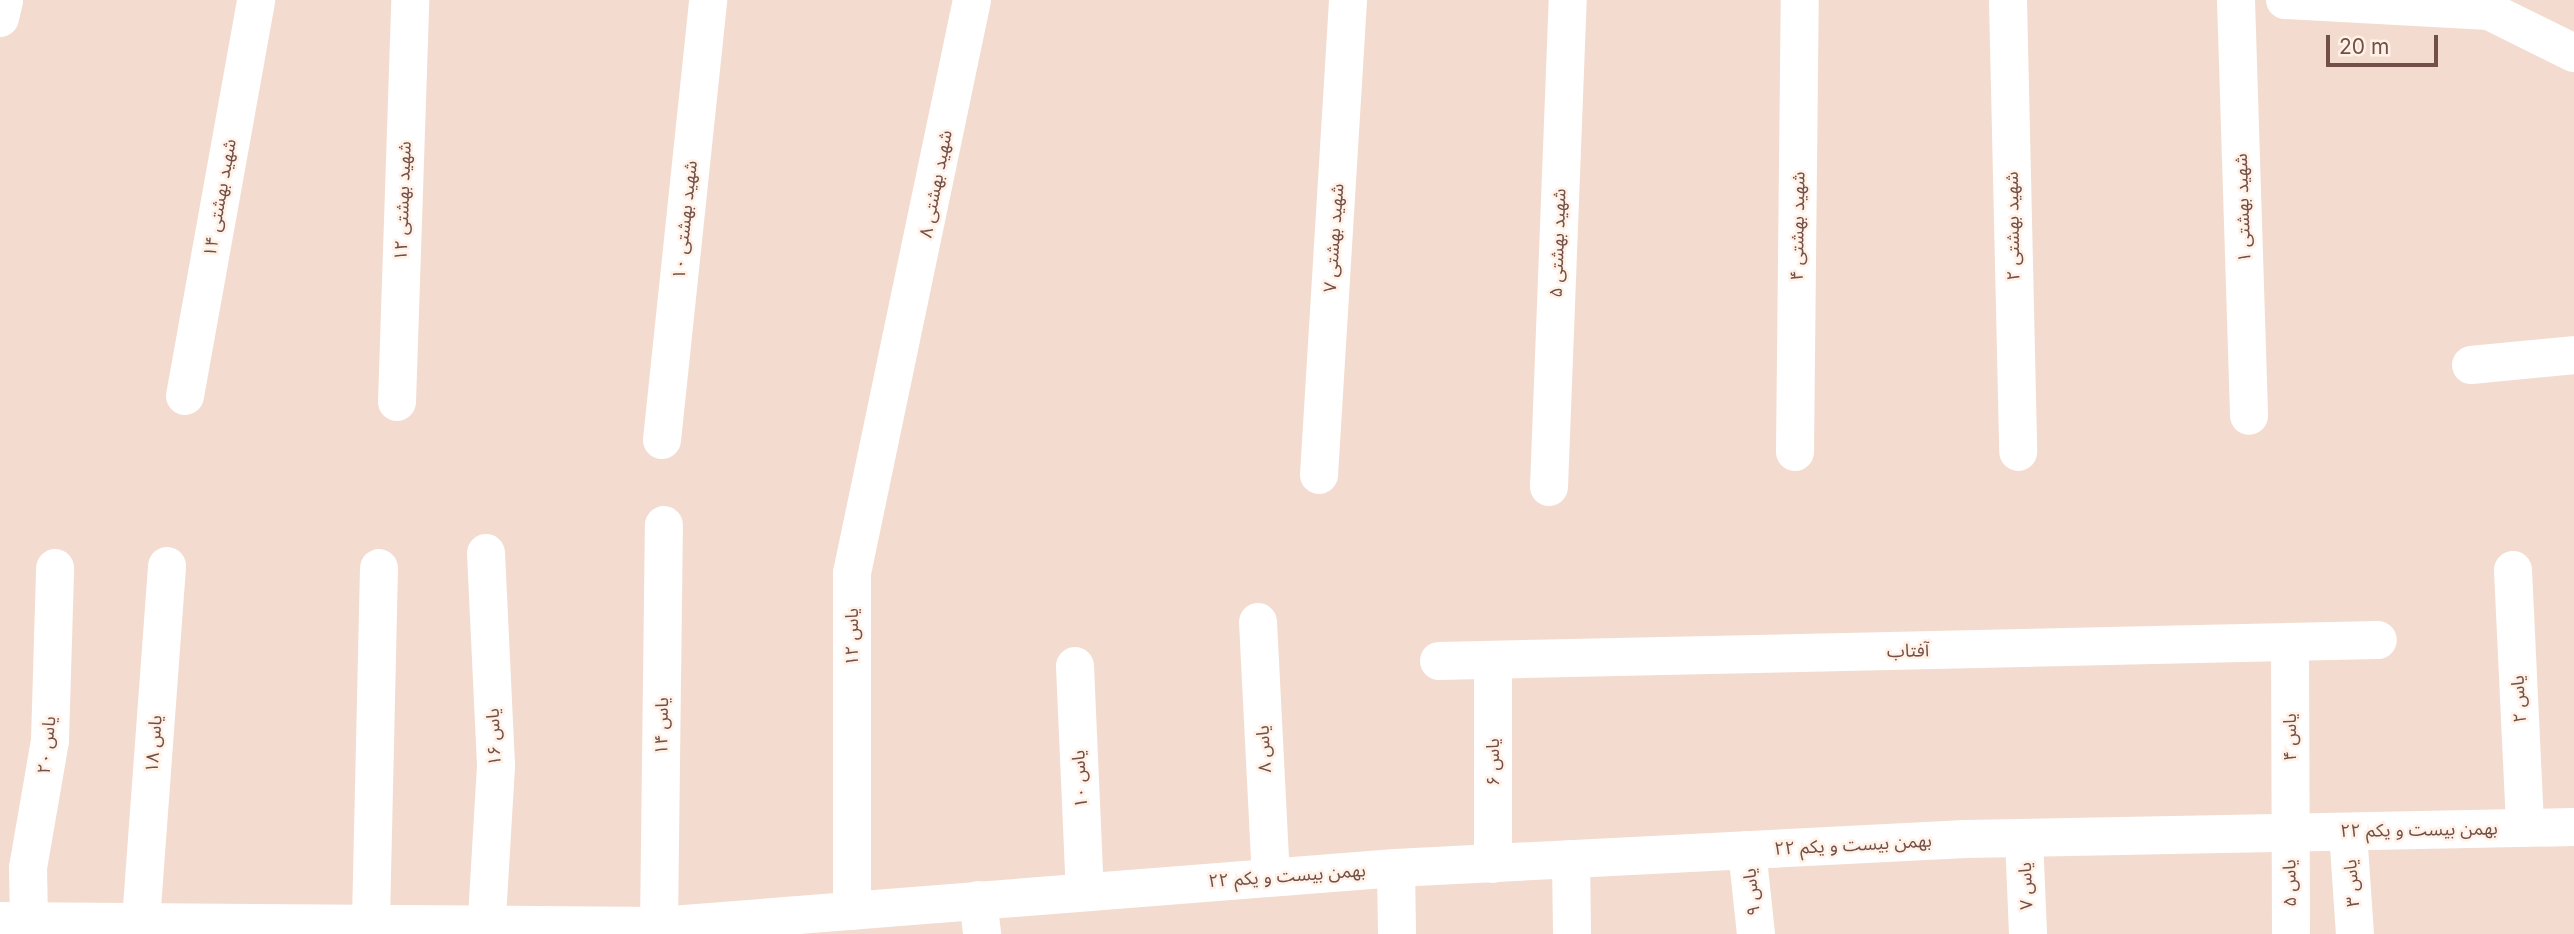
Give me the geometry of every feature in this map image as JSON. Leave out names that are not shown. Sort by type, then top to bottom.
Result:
[{"type":"street","points":[[0,18],[4,0]]},
{"type":"street","name":"شهید بهشتی ۱۴","points":[[185,396],[256,0]]},
{"type":"street","name":"شهید بهشتی ۱۲","points":[[397,402],[410,0]]},
{"type":"street","name":"شهید بهشتی ۱۰","points":[[662,440],[708,0]]},
{"type":"street","name":"شهید بهشتی ۸","points":[[899,369],[972,0]]},
{"type":"street","name":"شهید بهشتی ۷","points":[[1319,475],[1348,0]]},
{"type":"street","name":"شهید بهشتی ۵","points":[[1549,487],[1568,0]]},
{"type":"street","name":"شهید بهشتی ۴","points":[[1795,452],[1800,0]]},
{"type":"street","name":"شهید بهشتی ۲","points":[[2008,0],[2018,453]]},
{"type":"street","name":"شهید بهشتی ۱","points":[[2236,0],[2249,416]]},
{"type":"street","points":[[2285,0],[2489,11],[2574,53]]},
{"type":"street","points":[[2471,365],[2574,355]]},
{"type":"street","name":"یاس ۱۲","points":[[852,911],[852,573],[899,369]]},
{"type":"street","name":"یاس ۱۴","points":[[659,926],[664,526]]},
{"type":"street","name":"یاس ۱۶","points":[[486,553],[496,766],[486,928]]},
{"type":"street","name":"یاس ۱۸","points":[[141,921],[167,566]]},
{"type":"street","name":"یاس ۲۰","points":[[40,924],[29,868],[50,741],[55,568]]},
{"type":"street","points":[[371,920],[379,568]]},
{"type":"street","name":"یاس ۲","points":[[2513,570],[2525,828]]},
{"type":"street","name":"یاس ۸","points":[[1258,622],[1271,876]]},
{"type":"street","name":"آفتاب","points":[[1439,661],[2378,640]]},
{"type":"street","name":"یاس ۴","points":[[2289,833],[2290,642]]},
{"type":"street","name":"یاس ۶","points":[[1493,660],[1493,864]]},
{"type":"street","name":"یاس ۱۰","points":[[1075,666],[1085,891]]},
{"type":"street","name":"۲۲ بهمن بیست و یکم","points":[[40,924],[141,921],[194,927],[371,920],[486,928],[659,926],[852,911],[980,917],[1085,891],[1396,868],[2024,838],[2574,827]]},
{"type":"street","name":"یاس ۳","points":[[2348,832],[2355,934]]},
{"type":"street","name":"یاس ۵","points":[[2289,833],[2291,934]]},
{"type":"street","name":"یاس ۷","points":[[2024,838],[2028,934]]},
{"type":"street","name":"یاس ۹","points":[[1748,850],[1756,934]]},
{"type":"street","points":[[1571,859],[1572,934]]},
{"type":"street","points":[[1396,868],[1397,934]]},
{"type":"shaded area","points":[[0,0],[2574,0],[2574,934],[0,934]]}]
